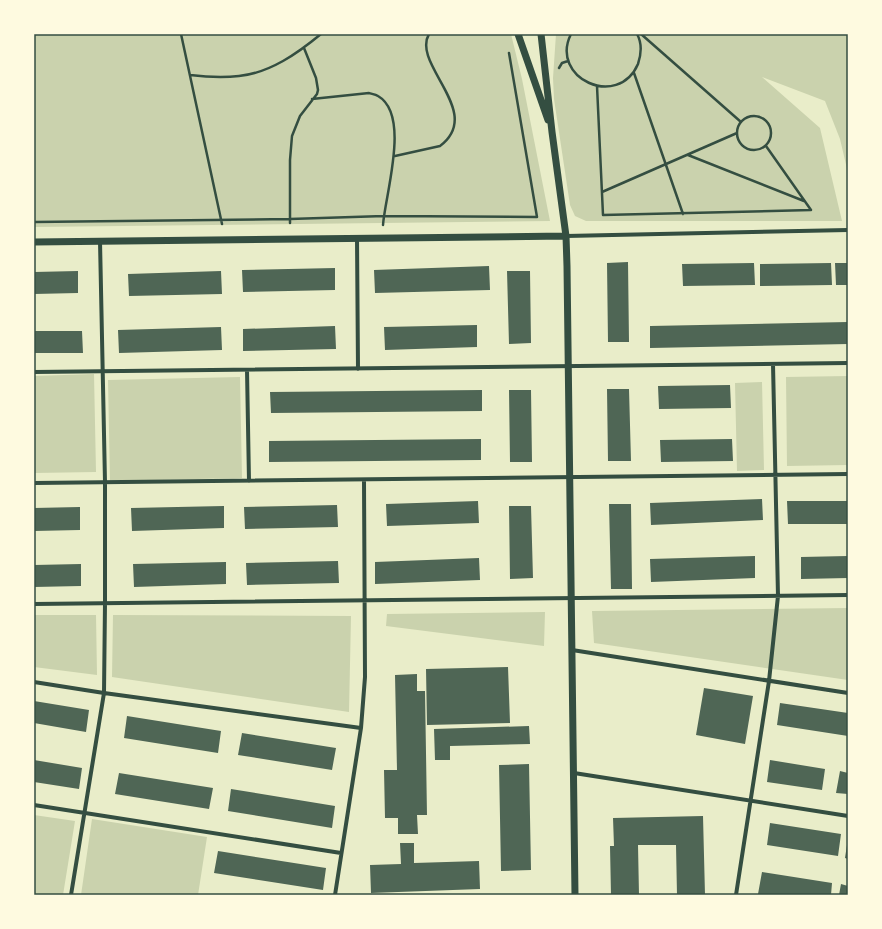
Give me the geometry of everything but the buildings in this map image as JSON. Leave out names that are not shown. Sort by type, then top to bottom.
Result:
[{"type":"street","points":[[518,34],[552,132]]},
{"type":"street","points":[[541,34],[566,236],[571,478],[575,895]]},
{"type":"street","points":[[34,242],[566,236],[848,230]]},
{"type":"street","points":[[357,238],[358,369]]},
{"type":"street","points":[[72,895],[104,693],[105,482],[100,241]]},
{"type":"street","points":[[34,372],[848,363]]},
{"type":"street","points":[[736,895],[769,680],[778,596],[773,364]]},
{"type":"street","points":[[247,370],[249,481]]},
{"type":"street","points":[[34,483],[848,474]]},
{"type":"street","points":[[335,895],[361,728],[365,677],[364,480]]},
{"type":"street","points":[[34,604],[848,595]]},
{"type":"street","points":[[572,650],[848,693]]},
{"type":"street","points":[[34,682],[361,728]]},
{"type":"street","points":[[574,773],[848,816]]},
{"type":"street","points":[[34,805],[341,853]]},
{"type":"path","points":[[181,34],[222,224]]},
{"type":"path","points":[[190,75],[235,77],[254,74],[281,62],[304,48],[321,34]]},
{"type":"path","points":[[394,156],[440,146],[446,141],[452,132],[454,124],[452,102],[435,71],[428,53],[426,41],[429,34]]},
{"type":"path","points":[[571,34],[567,48],[568,61],[574,72],[582,80],[593,86],[604,87],[616,85],[634,73],[639,60],[641,48],[636,34]]},
{"type":"path","points":[[641,34],[741,122]]},
{"type":"path","points":[[290,223],[290,147],[296,126],[304,109],[317,94],[318,85],[304,48]]},
{"type":"path","points":[[34,222],[290,219],[384,216],[537,217],[508,50]]},
{"type":"path","points":[[634,73],[684,214]]},
{"type":"path","points":[[597,86],[603,215],[811,210],[766,146]]},
{"type":"path","points":[[312,99],[369,93],[378,96],[390,110],[392,119],[394,156],[384,216],[382,238]]},
{"type":"path","points":[[750,116],[756,116],[766,120],[769,125],[771,136],[766,146],[755,150],[749,150],[744,147],[740,143],[737,132],[741,122],[750,116]]},
{"type":"path","points":[[602,192],[737,132]]},
{"type":"path","points":[[688,154],[804,201]]},
{"type":"green space","points":[[34,34],[511,34],[522,79],[550,221],[34,227]]},
{"type":"green space","points":[[556,34],[848,34],[848,173],[840,139],[825,101],[762,77],[820,128],[842,221],[586,221],[575,216],[570,205],[554,99],[553,78]]},
{"type":"green space","points":[[94,374],[96,472],[34,473],[34,376]]},
{"type":"green space","points":[[848,376],[848,465],[787,466],[786,377]]},
{"type":"green space","points":[[240,377],[242,478],[110,481],[108,380]]},
{"type":"green space","points":[[762,382],[764,470],[737,471],[735,383]]},
{"type":"green space","points":[[848,608],[848,680],[594,643],[592,611]]},
{"type":"green space","points":[[545,612],[544,646],[386,626],[387,614]]},
{"type":"green space","points":[[34,615],[96,615],[97,675],[34,667]]},
{"type":"green space","points":[[113,615],[351,616],[349,712],[112,677]]},
{"type":"green space","points":[[34,815],[75,821],[63,895],[34,895]]},
{"type":"green space","points":[[92,819],[207,837],[198,895],[81,895]]}]
